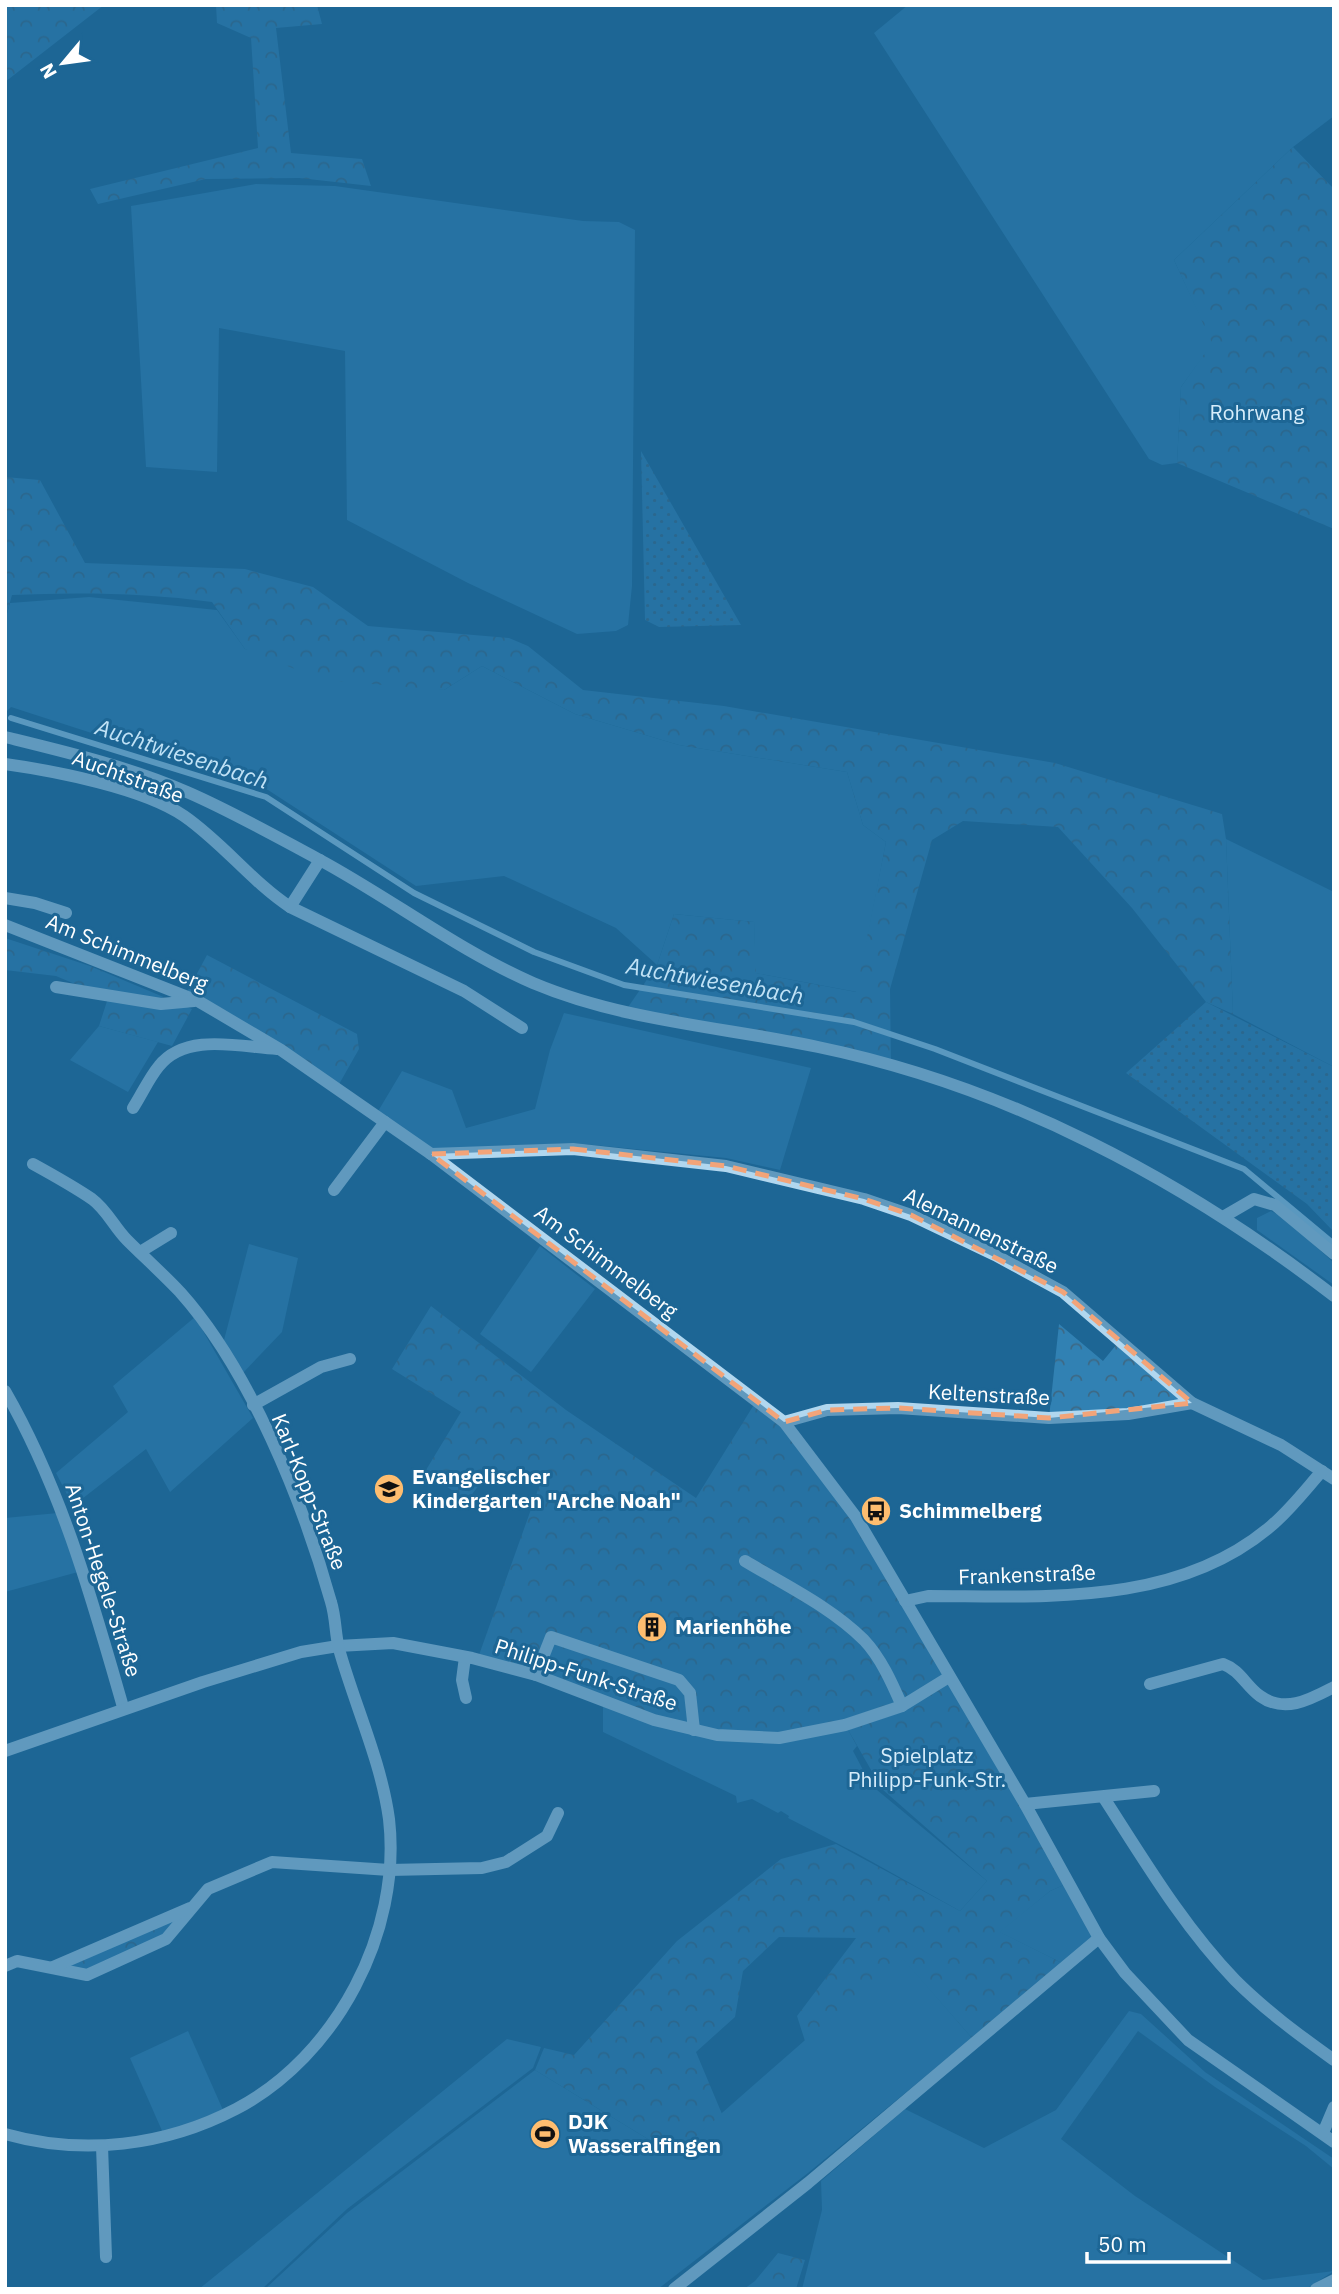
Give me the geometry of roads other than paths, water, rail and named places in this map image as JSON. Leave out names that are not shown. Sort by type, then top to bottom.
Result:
[{"type":"street","points":[[5,737],[70,753],[186,791],[320,860],[533,982],[624,1013],[819,1047],[932,1076],[1055,1126],[1163,1181],[1223,1217],[1334,1296]]},
{"type":"street","name":"Auchtstraße","points":[[5,764],[73,775],[161,804],[183,815],[222,846],[271,895],[290,907],[464,992],[522,1028]]},
{"type":"street","points":[[290,907],[320,860]]},
{"type":"street","points":[[5,898],[66,912]]},
{"type":"street","name":"Am Schimmelberg","points":[[5,925],[198,1001],[281,1050],[431,1154],[784,1422],[856,1517],[1025,1804],[1099,1938],[1125,1973],[1188,2040],[1334,2142]]},
{"type":"street","points":[[56,987],[161,1004],[198,1001]]},
{"type":"street","points":[[133,1108],[158,1067],[169,1055],[185,1046],[204,1044],[281,1050]]},
{"type":"street","points":[[334,1190],[385,1122]]},
{"type":"street","name":"Alemannenstraße","points":[[431,1154],[573,1149],[651,1156],[726,1166],[864,1199],[911,1215],[1063,1292],[1192,1403],[1281,1445],[1334,1479]]},
{"type":"street","name":"Karl-Kopp-Straße","points":[[5,2134],[43,2143],[102,2146],[140,2143],[206,2124],[254,2100],[308,2055],[352,1994],[378,1931],[389,1870],[389,1821],[381,1779],[338,1646],[332,1605],[294,1495],[253,1405],[220,1347],[181,1294],[119,1231],[104,1209],[91,1198],[33,1164]]},
{"type":"street","points":[[1223,1217],[1254,1199],[1275,1205],[1334,1254]]},
{"type":"street","points":[[140,1252],[171,1233]]},
{"type":"street","points":[[253,1405],[321,1367],[350,1359]]},
{"type":"street","name":"Anton-Hegele-Straße","points":[[5,1391],[52,1484],[85,1575],[123,1707]]},
{"type":"street","name":"Keltenstraße","points":[[784,1422],[827,1410],[898,1409],[1049,1418],[1128,1414],[1192,1403]]},
{"type":"street","name":"Frankenstraße","points":[[905,1601],[928,1596],[1072,1597],[1140,1587],[1197,1569],[1228,1554],[1271,1526],[1322,1471]]},
{"type":"street","points":[[745,1561],[827,1610],[864,1640],[887,1674],[902,1706]]},
{"type":"street","points":[[536,1675],[551,1636],[667,1676],[678,1680],[690,1693],[694,1730]]},
{"type":"street","name":"Philipp-Funk-Straße","points":[[5,1751],[123,1707],[301,1653],[338,1646],[393,1643],[465,1657],[536,1675],[654,1720],[717,1735],[779,1738],[845,1725],[902,1706],[948,1677]]},
{"type":"street","points":[[465,1657],[462,1680],[466,1698]]},
{"type":"street","points":[[1150,1684],[1223,1664],[1234,1668],[1261,1696],[1278,1704],[1292,1705],[1334,1687]]},
{"type":"street","points":[[1025,1804],[1154,1791]]},
{"type":"street","points":[[1104,1798],[1163,1890],[1234,1979],[1284,2025],[1334,2060]]},
{"type":"street","points":[[5,1966],[17,1961],[87,1975],[166,1939],[208,1889],[271,1862],[389,1870],[482,1868],[506,1862],[547,1836],[558,1813]]},
{"type":"street","points":[[53,1967],[193,1906]]},
{"type":"street","points":[[674,2289],[808,2183],[1099,1938]]},
{"type":"street","points":[[1323,2133],[1334,2108]]},
{"type":"street","points":[[102,2146],[106,2257]]},
{"type":"street","points":[[1316,2289],[1334,2280]]},
{"type":"waterway","name":"Auchtwiesenbach","points":[[11,718],[266,797],[414,893],[534,952],[624,985],[854,1022],[935,1049],[1244,1169],[1334,1244]]},
{"type":"place","name":"Evangelischer Kindergarten \"Arche Noah\"","points":[[389,1489]]},
{"type":"place","name":"Schimmelberg","points":[[876,1511]]},
{"type":"place","name":"Marienhöhe","points":[[652,1627]]},
{"type":"place","name":"DJK Wasseralfingen","points":[[545,2134]]},
{"type":"park label","name":"Rohrwang","points":[[1257,413]]},
{"type":"park label","name":"Spielplatz Philipp-Funk-Str.","points":[[927,1768]]}]
